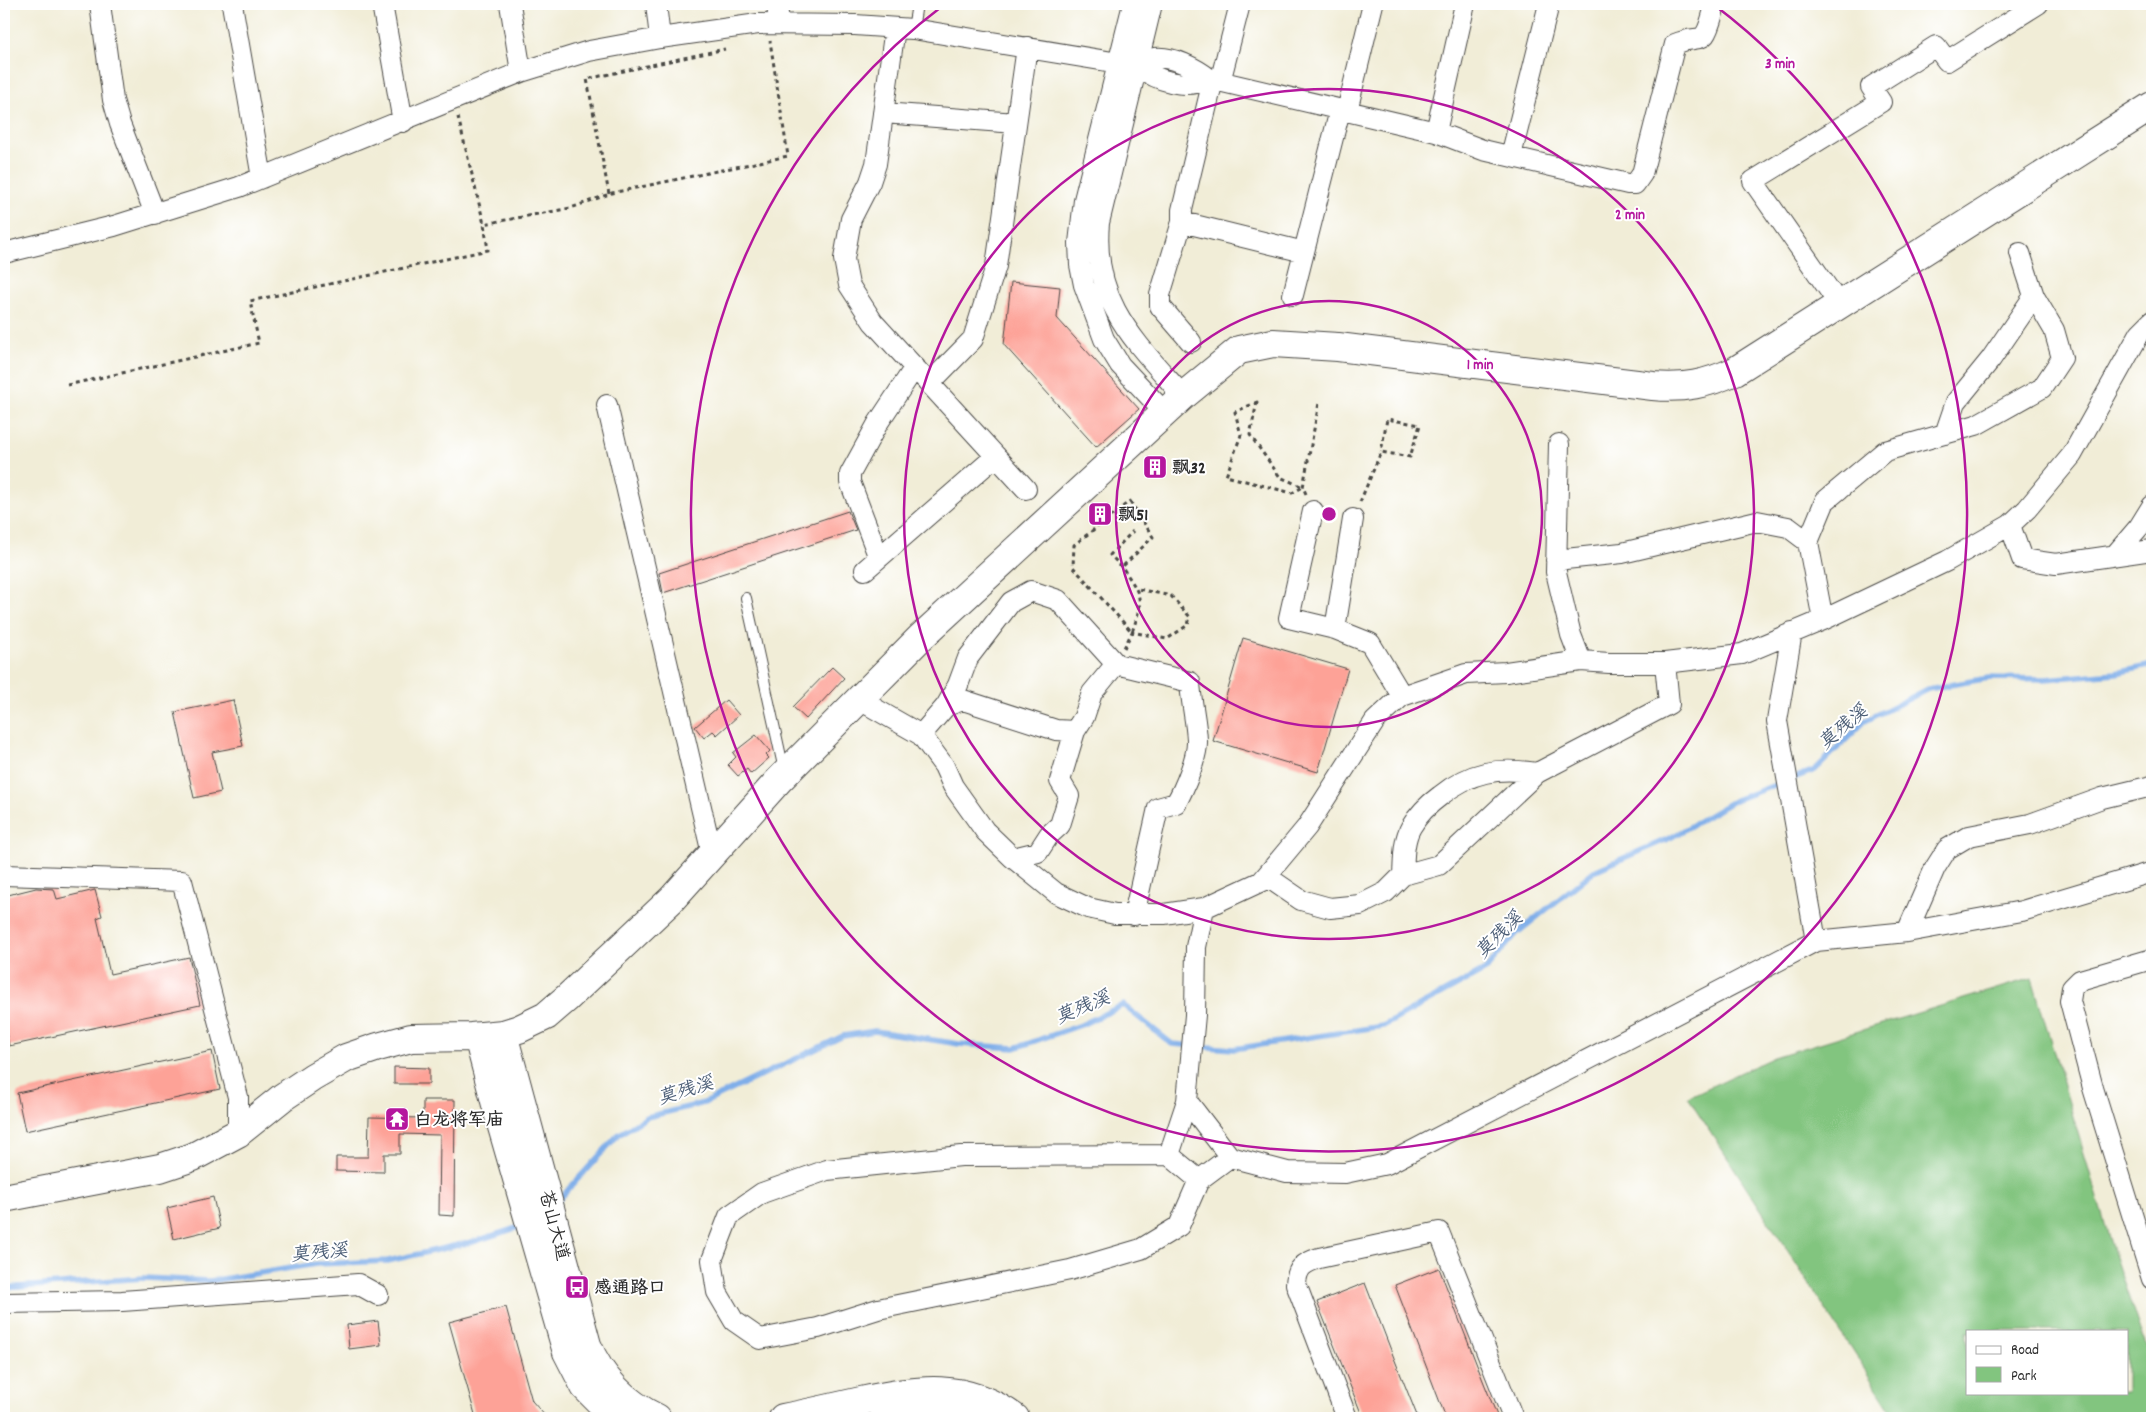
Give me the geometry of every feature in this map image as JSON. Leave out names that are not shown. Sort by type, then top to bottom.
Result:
[{"type":"street","points":[[100,4],[114,100],[120,124],[155,214]]},
{"type":"street","points":[[232,4],[262,178]]},
{"type":"street","points":[[382,4],[403,122]]},
{"type":"street","points":[[510,4],[521,72]]},
{"type":"street","points":[[656,4],[660,38]]},
{"type":"street","points":[[769,32],[778,4]]},
{"type":"street","points":[[1133,4],[1128,64],[1098,239],[1099,258],[1106,293],[1124,326],[1174,405]]},
{"type":"street","points":[[1152,4],[1128,64],[1086,193],[1079,243],[1084,285],[1104,339],[1120,365],[1174,405]]},
{"type":"street","points":[[1191,342],[1160,306],[1160,295],[1182,222],[1182,210],[1214,81],[1240,4]]},
{"type":"street","points":[[1293,295],[1373,4]]},
{"type":"street","points":[[1436,132],[1465,4]]},
{"type":"street","points":[[1511,156],[1549,4]]},
{"type":"street","points":[[1839,304],[1753,181],[1881,102],[1871,87],[1936,46],[1947,61],[2038,4]]},
{"type":"street","points":[[4,253],[114,226],[262,178],[403,122],[521,72],[589,51],[660,38],[769,32],[904,29],[1128,64],[1150,76],[1168,82],[1194,84],[1214,81],[1436,132],[1468,145],[1628,184],[1635,184],[1642,174],[1675,44],[1703,39],[1706,36],[1714,13]]},
{"type":"street","points":[[904,29],[883,113],[876,164],[870,182],[851,220],[844,259],[849,285],[873,322],[1026,489]]},
{"type":"street","points":[[930,383],[973,339],[977,332],[996,266],[1027,47]]},
{"type":"street","points":[[4,1198],[160,1168],[200,1154],[238,1133],[283,1097],[346,1058],[411,1038],[491,1035],[536,1021],[567,998],[671,900],[785,774],[920,638],[1174,405],[1239,350],[1273,343],[1338,348],[1666,388],[1700,385],[1735,371],[2152,106]]},
{"type":"street","points":[[883,113],[1016,123]]},
{"type":"street","points":[[1182,222],[1304,252]]},
{"type":"street","points":[[1823,620],[1808,542],[1825,501],[1885,451],[1976,425],[2042,388],[2062,358],[2054,330],[2034,296],[2020,253]]},
{"type":"street","points":[[1945,434],[1956,402],[1991,359],[2034,296]]},
{"type":"street","points":[[858,699],[921,735],[944,766],[953,786],[985,831],[1013,858],[1056,893],[1080,904],[1115,914],[1134,915],[1204,908],[1262,881],[1307,827],[1375,721],[1402,696],[1466,674],[1506,672],[1581,661],[1665,663],[1742,654],[1823,620],[1948,561],[2010,525],[2027,509],[2072,455],[2140,333],[2152,321]]},
{"type":"street","points":[[1104,339],[1124,326]]},
{"type":"street","points":[[915,367],[850,474],[850,482],[872,564],[996,456]]},
{"type":"street","points":[[607,405],[712,854]]},
{"type":"street","points":[[1559,444],[1556,572],[1571,635],[1581,661]]},
{"type":"street","points":[[2115,555],[2139,527],[2152,506]]},
{"type":"street","points":[[1313,511],[1288,618],[1335,629],[1370,643],[1402,696]]},
{"type":"street","points":[[1335,629],[1354,519]]},
{"type":"street","points":[[1556,560],[1622,553],[1757,520],[1788,527],[1808,542]]},
{"type":"street","points":[[2010,525],[2022,559],[2056,564],[2152,550]]},
{"type":"street","points":[[921,735],[946,706],[958,685],[968,658],[1011,602],[1031,591],[1058,600],[1116,664],[1190,682],[1190,705],[1197,742],[1185,787],[1176,803],[1158,808],[1134,915]]},
{"type":"street","points":[[1792,632],[1777,721],[1788,792],[1816,941]]},
{"type":"street","points":[[1266,876],[1301,900],[1330,908],[1360,905],[1386,892],[1402,876],[1439,865],[1451,856],[1537,773],[1669,704],[1665,663]]},
{"type":"street","points":[[1013,858],[1038,852],[1048,835],[1060,825],[1069,796],[1060,781],[1075,731],[1084,717],[1092,693],[1116,664]]},
{"type":"street","points":[[946,706],[963,700],[1056,730],[1075,731]]},
{"type":"street","points":[[1402,876],[1404,847],[1411,827],[1428,805],[1456,783],[1474,774],[1512,769],[1537,773]]},
{"type":"street","points":[[1907,932],[1935,868],[1947,849],[1969,836],[2030,824],[2102,798],[2152,786]]},
{"type":"street","points":[[1187,1101],[1230,1157],[1287,1172],[1345,1173],[1386,1164],[1816,941],[1907,932],[2022,911],[2152,872]]},
{"type":"street","points":[[4,875],[182,881],[238,1097],[238,1133]]},
{"type":"street","points":[[1170,1155],[1187,1101],[1194,1015],[1196,948],[1204,908]]},
{"type":"street","points":[[2152,959],[2080,980],[2072,988],[2070,1001],[2093,1088],[2152,1279]]},
{"type":"street","name":"苍山大道","points":[[491,1035],[524,1107],[574,1368],[589,1392],[616,1418]]},
{"type":"street","name":"苍山大道","points":[[491,1035],[500,1120],[557,1280],[600,1371],[627,1400],[657,1418]]},
{"type":"street","points":[[1199,1180],[1170,1155],[961,1156],[827,1170],[762,1192],[729,1216],[712,1260],[717,1292],[734,1321],[760,1340],[818,1328],[878,1309],[1070,1270],[1141,1249],[1179,1226],[1199,1180],[1230,1157]]},
{"type":"street","points":[[1347,1418],[1296,1284],[1298,1271],[1305,1263],[1319,1258],[1439,1232],[1513,1418]]},
{"type":"street","points":[[4,1303],[122,1301],[358,1284],[378,1295]]},
{"type":"street","points":[[783,1418],[908,1392],[935,1390],[980,1398],[1002,1408],[1015,1418]]},
{"type":"street","points":[[884,1418],[911,1412],[935,1411],[972,1418]]},
{"type":"lane","points":[[904,29],[916,4]]},
{"type":"lane","points":[[746,598],[785,774]]},
{"type":"path","points":[[484,224],[571,208],[609,194],[788,156],[769,32]]},
{"type":"path","points":[[609,194],[587,79],[731,48]]},
{"type":"path","points":[[67,385],[259,343],[250,301],[488,250],[484,224],[454,100]]},
{"type":"path","points":[[1257,402],[1250,435],[1280,477],[1303,487],[1292,494],[1226,476],[1241,435],[1235,412],[1257,402]]},
{"type":"path","points":[[1313,511],[1303,487],[1319,403]]},
{"type":"path","points":[[1354,519],[1381,452],[1387,419],[1420,425],[1410,457],[1381,452]]},
{"type":"path","points":[[1122,567],[1152,537],[1130,501],[1074,545],[1073,567],[1132,632],[1167,639],[1188,625],[1190,617],[1171,596],[1137,589]]},
{"type":"path","points":[[1116,664],[1132,632],[1141,608],[1137,589],[1122,567],[1110,555],[1133,531]]},
{"type":"green space","points":[[2032,978],[2113,1251],[2144,1343],[2152,1356],[2152,1418],[1896,1418],[1688,1097],[1774,1057]]},
{"type":"building","points":[[1011,282],[1060,287],[1057,318],[1139,409],[1096,447],[1004,345]]},
{"type":"building","points":[[848,511],[856,530],[663,593],[659,573]]},
{"type":"building","points":[[1243,638],[1348,669],[1318,772],[1213,741]]},
{"type":"building","points":[[832,667],[844,678],[806,719],[793,707]]},
{"type":"building","points":[[233,700],[243,746],[212,752],[221,792],[194,798],[175,712]]},
{"type":"building","points":[[726,700],[739,715],[717,735],[713,731],[704,738],[695,727]]},
{"type":"building","points":[[756,735],[770,751],[766,755],[769,758],[751,774],[747,769],[738,776],[728,765],[736,757],[733,753]]},
{"type":"building","points":[[36,888],[54,889],[57,899],[95,890],[102,916],[97,918],[110,974],[189,957],[200,1005],[9,1046],[4,1021],[4,896]]},
{"type":"building","points":[[212,1051],[220,1089],[25,1131],[17,1093]]},
{"type":"building","points":[[394,1067],[429,1068],[429,1084],[394,1084]]},
{"type":"building","points":[[423,1100],[455,1100],[454,1216],[439,1215],[440,1135],[400,1134],[400,1154],[384,1154],[384,1172],[336,1171],[336,1157],[368,1157],[369,1117],[423,1118]]},
{"type":"building","points":[[213,1197],[220,1228],[174,1239],[167,1208]]},
{"type":"building","points":[[1439,1268],[1498,1418],[1446,1418],[1395,1285]]},
{"type":"building","points":[[1365,1283],[1418,1418],[1363,1418],[1317,1302]]},
{"type":"building","points":[[506,1307],[532,1401],[547,1418],[476,1418],[449,1322]]},
{"type":"building","points":[[378,1321],[381,1345],[349,1349],[347,1325]]},
{"type":"waterway","name":"莫残溪","points":[[557,1202],[618,1135],[647,1117],[704,1103],[843,1036],[875,1031],[959,1044],[1015,1048],[1081,1025],[1123,1005],[1172,1044],[1233,1049],[1383,1026],[1485,970],[1517,933],[1594,871],[1672,837],[1735,800],[1815,770],[1865,721],[1928,689],[1989,678],[2045,679],[2116,673],[2152,665]]},
{"type":"waterway","name":"莫残溪","points":[[4,1288],[144,1278],[210,1281],[316,1264],[388,1261],[476,1241],[522,1226]]},
{"type":"place","name":"飘32","points":[[1155,467]]},
{"type":"place","name":"飘51","points":[[1100,514]]},
{"type":"place","name":"白龙将军庙","points":[[397,1119]]},
{"type":"place","name":"感通路口","points":[[577,1287]]}]
